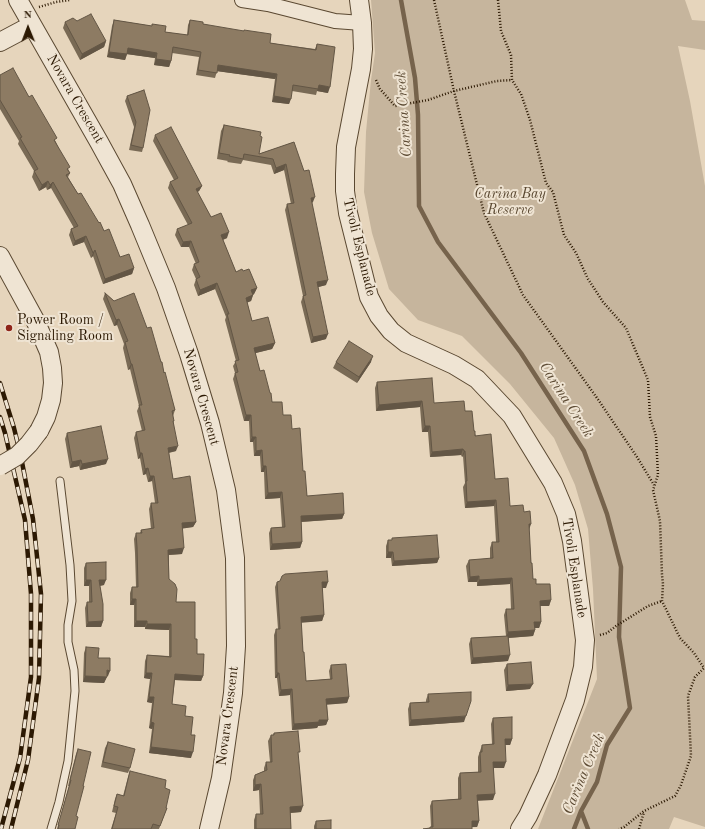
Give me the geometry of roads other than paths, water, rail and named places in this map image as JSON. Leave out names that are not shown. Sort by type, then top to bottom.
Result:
[{"type":"street","name":"Novara Crescent","points":[[18,0],[100,142],[122,184],[140,225],[166,288],[189,354],[210,423],[226,490],[235,558],[236,646],[233,693],[221,778],[208,829]]},
{"type":"street","points":[[242,0],[268,4],[335,22],[362,23]]},
{"type":"street","name":"Tivoli Esplanade","points":[[359,0],[362,23],[361,69],[346,148],[345,191],[348,213],[369,297],[379,316],[391,331],[406,343],[454,365],[477,379],[512,416],[553,483],[566,514],[572,541],[585,640],[583,667],[575,700],[547,775],[528,816],[520,829]]},
{"type":"street","points":[[0,42],[32,25]]},
{"type":"street","points":[[0,256],[35,320],[49,352],[53,383],[51,400],[46,417],[39,432],[17,456],[0,466]]},
{"type":"lane","points":[[52,829],[68,761],[75,691],[74,670],[68,642],[68,625],[72,601],[70,565],[60,481]]},
{"type":"waterway","name":"Carina Creek","points":[[401,0],[415,78],[418,115],[419,206],[438,242],[521,353],[584,451],[607,514],[621,567],[619,637],[630,708],[607,745],[597,782],[581,811],[574,829]]},
{"type":"waterway","points":[[581,811],[588,829]]},
{"type":"railway","points":[[0,383],[21,457],[33,519],[41,594],[39,678],[28,760],[11,829]]},
{"type":"railway","points":[[0,417],[25,520],[31,594],[31,677],[20,758],[1,829]]},
{"type":"place","name":"Power Room / Signaling Room","points":[[9,328]]},
{"type":"park label","name":"Carina Bay Reserve","points":[[510,202]]}]
